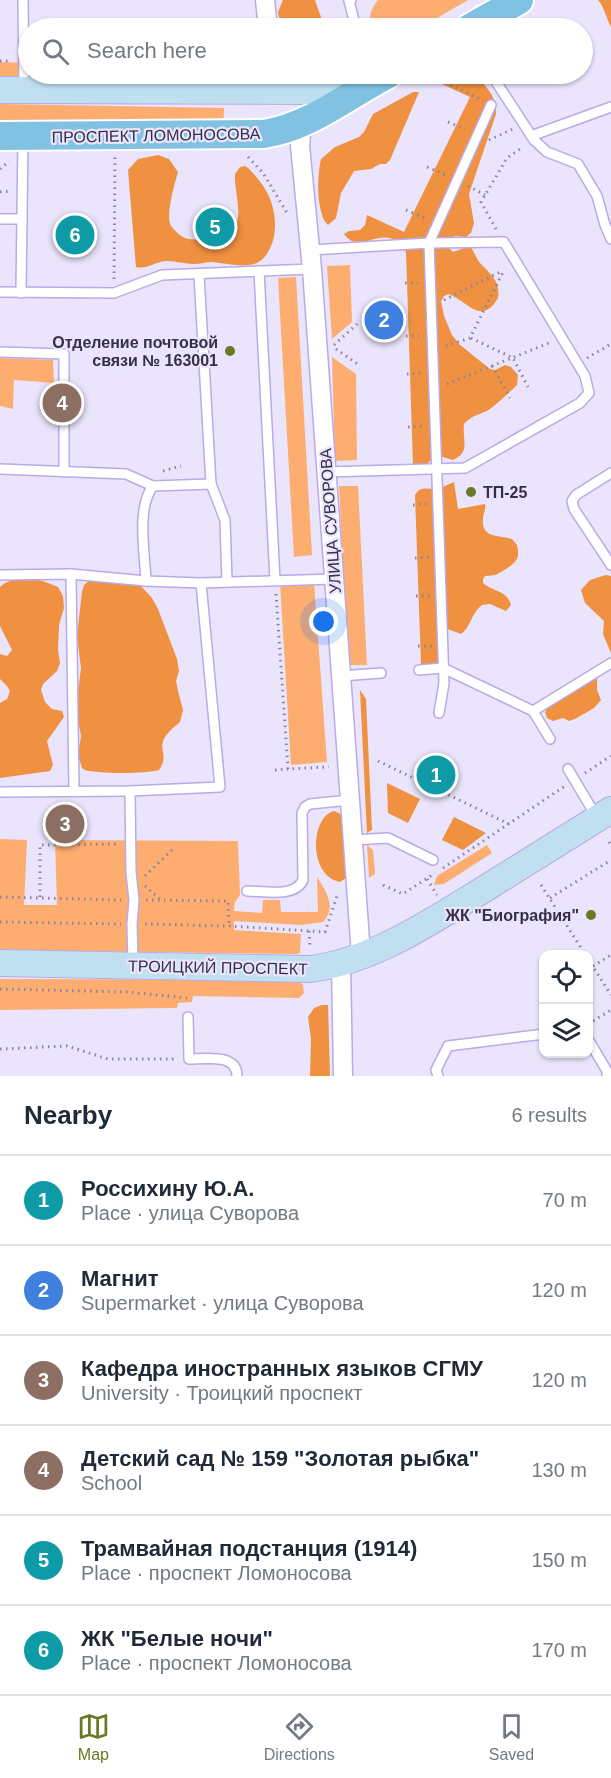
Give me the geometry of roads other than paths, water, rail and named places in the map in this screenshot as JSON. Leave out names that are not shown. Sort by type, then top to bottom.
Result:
[{"type":"main road","points":[[488,18],[519,0]]},
{"type":"main road","name":"ПРОСПЕКТ ЛОМОНОСОВА","points":[[12,91],[217,84]]},
{"type":"main road","name":"ПРОСПЕКТ ЛОМОНОСОВА","points":[[295,84],[341,89],[355,84]]},
{"type":"main road","name":"ПРОСПЕКТ ЛОМОНОСОВА","points":[[11,144],[264,134],[283,131],[302,123],[364,84]]},
{"type":"main road","name":"ТРОИЦКИЙ ПРОСПЕКТ","points":[[0,963],[311,969],[351,959],[405,936],[604,814]]},
{"type":"street","points":[[265,0],[267,18]]},
{"type":"street","name":"УЛИЦА СУВОРОВА","points":[[302,123],[300,146],[311,260],[352,840],[351,959],[343,1076]]},
{"type":"lane","points":[[21,18],[23,0]]},
{"type":"lane","points":[[351,0],[354,18]]},
{"type":"lane","points":[[12,91],[18,41]]},
{"type":"lane","points":[[498,84],[533,138],[547,152],[578,164],[597,196],[611,239]]},
{"type":"lane","points":[[440,713],[444,683],[429,243],[491,105]]},
{"type":"lane","points":[[533,138],[611,107]]},
{"type":"lane","points":[[11,144],[22,219],[21,292]]},
{"type":"lane","points":[[0,219],[22,219]]},
{"type":"lane","points":[[0,292],[114,293],[162,275],[259,271],[311,260],[429,243],[504,242],[585,376],[589,393],[580,403],[465,468],[326,472]]},
{"type":"lane","points":[[259,271],[275,580]]},
{"type":"lane","points":[[199,275],[212,484],[225,520],[226,580]]},
{"type":"lane","points":[[0,352],[64,354],[64,472]]},
{"type":"lane","points":[[0,469],[126,474],[153,486],[212,484]]},
{"type":"lane","points":[[611,473],[576,495],[572,501],[574,509],[611,565]]},
{"type":"lane","points":[[146,581],[143,506],[153,486]]},
{"type":"lane","points":[[0,575],[71,574],[146,581],[201,583],[226,580],[334,579]]},
{"type":"lane","points":[[71,574],[74,791]]},
{"type":"lane","points":[[0,792],[129,791],[220,787],[201,583]]},
{"type":"lane","points":[[533,711],[611,663]]},
{"type":"lane","points":[[419,670],[443,668],[533,711],[550,739]]},
{"type":"lane","points":[[341,676],[381,673]]},
{"type":"lane","points":[[568,769],[574,780],[604,814]]},
{"type":"lane","points":[[129,791],[134,900],[133,965]]},
{"type":"lane","points":[[247,891],[290,891],[300,886],[303,880],[302,813],[305,807],[310,804],[350,800]]},
{"type":"lane","points":[[352,840],[388,838],[433,860]]},
{"type":"lane","points":[[188,1017],[189,1059],[221,1059],[231,1062],[237,1070],[237,1076]]},
{"type":"lane","points":[[438,1076],[436,1070],[448,1046],[539,1035]]},
{"type":"lane","points":[[593,1047],[607,1071],[607,1076]]},
{"type":"place","name":"Трамвайная подстанция (1914)","points":[[215,227]]},
{"type":"place","name":"ЖК \"Белые ночи\"","points":[[75,235]]},
{"type":"place","name":"Магнит","points":[[384,320]]},
{"type":"place","name":"Отделение почтовой связи № 163001","points":[[230,351]]},
{"type":"place","name":"Детский сад № 159 \"Золотая рыбка\"","points":[[62,403]]},
{"type":"place","name":"ТП-25","points":[[471,492]]},
{"type":"place","name":"Россихину Ю.А.","points":[[436,775]]},
{"type":"place","name":"Кафедра иностранных языков СГМУ","points":[[65,824]]},
{"type":"place","name":"ЖК \"Биография\"","points":[[591,915]]}]
